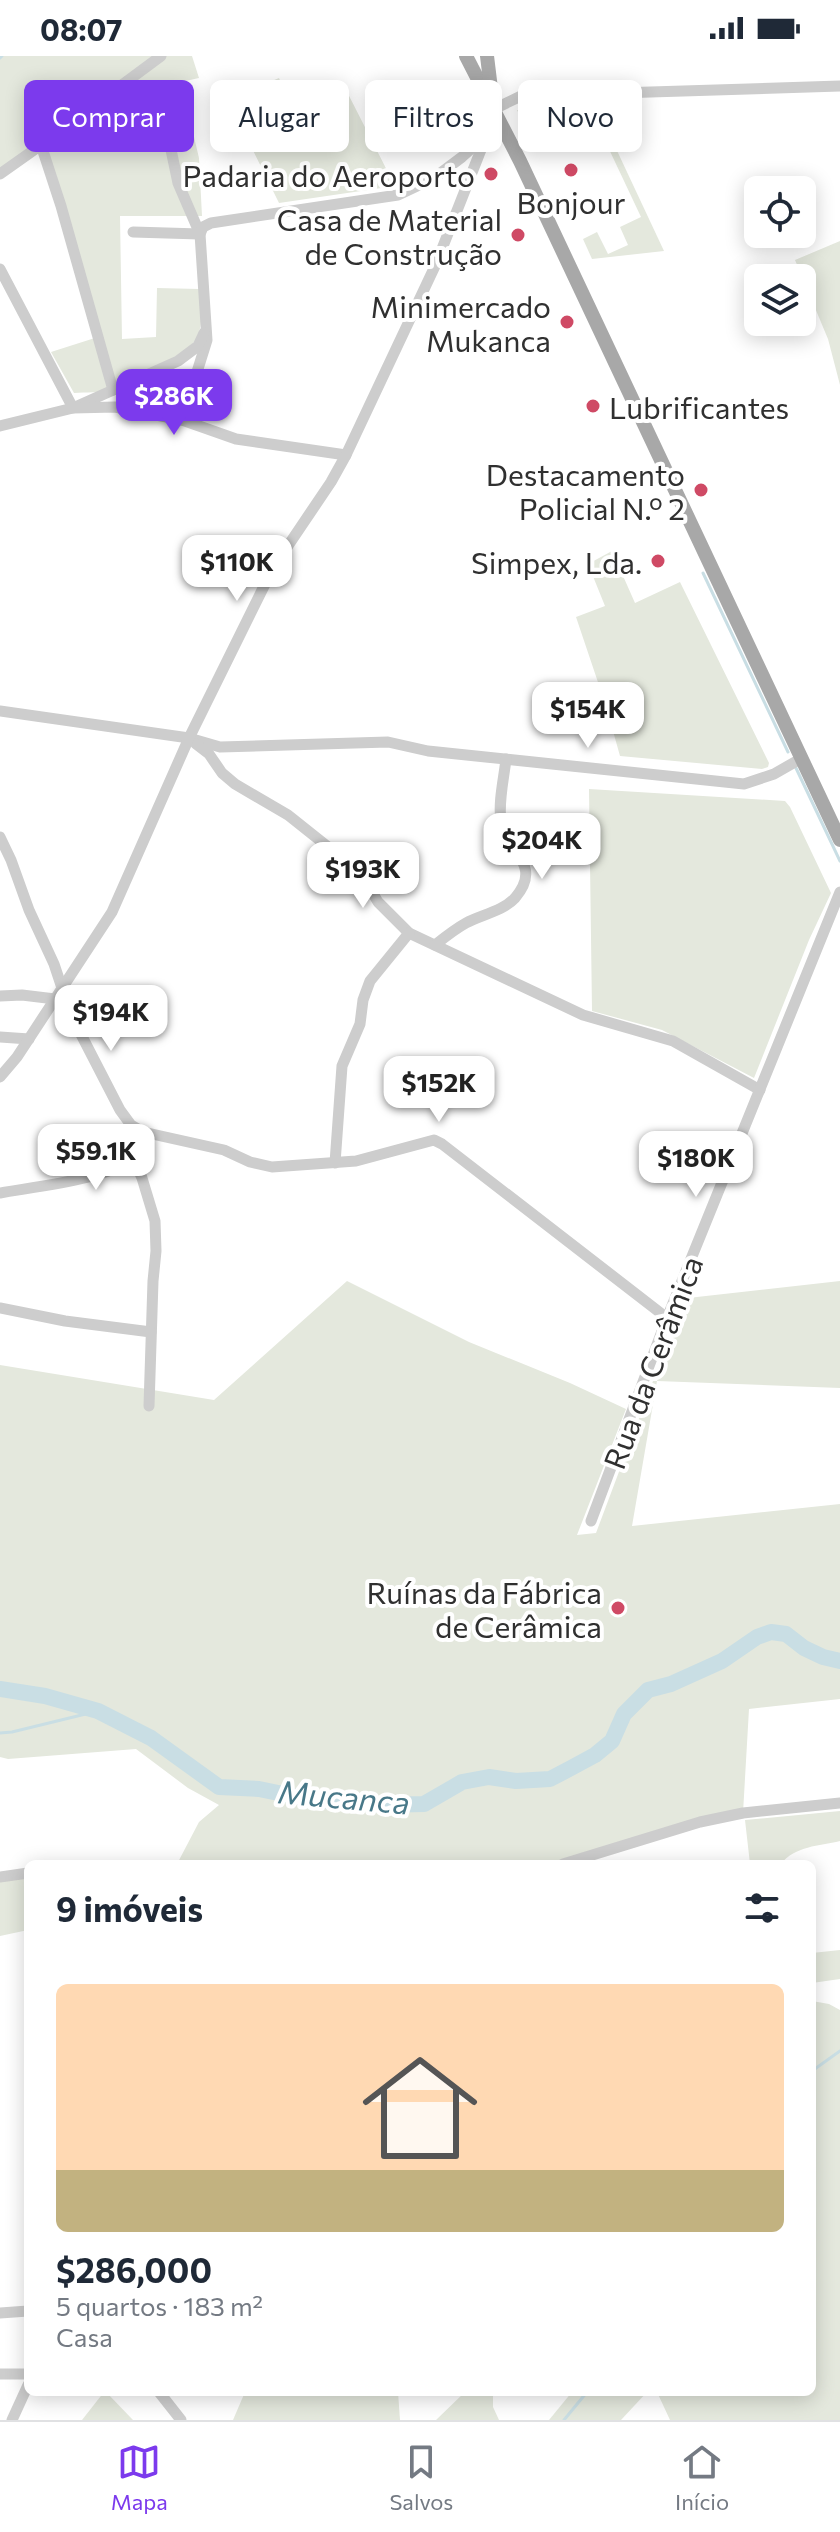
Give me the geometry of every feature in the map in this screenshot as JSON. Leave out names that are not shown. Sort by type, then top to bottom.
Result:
[{"type":"main road","points":[[466,56],[478,80]]},
{"type":"main road","points":[[487,56],[491,80]]},
{"type":"main road","points":[[502,127],[840,840]]},
{"type":"street","points":[[129,80],[161,56]]},
{"type":"street","points":[[502,112],[521,96],[840,86]]},
{"type":"street","points":[[0,174],[31,152]]},
{"type":"street","points":[[43,152],[113,390]]},
{"type":"street","points":[[171,152],[178,183],[200,234],[207,325],[205,352],[182,420]]},
{"type":"street","points":[[200,234],[203,227],[211,223],[398,195],[434,178],[467,152]]},
{"type":"street","points":[[0,1077],[29,1039],[112,912],[189,738],[273,568],[346,455],[436,264],[480,152]]},
{"type":"street","points":[[133,232],[200,234]]},
{"type":"street","points":[[0,269],[73,408]]},
{"type":"street","points":[[0,426],[73,408],[178,361],[198,346],[207,325]]},
{"type":"street","points":[[73,408],[115,407],[182,420],[236,439],[346,455]]},
{"type":"street","points":[[0,711],[189,738],[220,747],[388,742],[428,751],[744,784],[774,774],[802,758]]},
{"type":"street","points":[[189,738],[209,754],[222,773],[235,784],[288,815],[347,862],[409,933],[583,1015],[673,1041],[760,1090]]},
{"type":"street","points":[[435,945],[468,922],[514,899],[524,881],[526,865],[507,840],[501,819],[506,759]]},
{"type":"street","points":[[0,837],[63,988],[71,1015],[120,1110],[131,1125],[143,1132],[224,1150],[250,1162],[272,1167],[356,1161],[434,1140],[667,1318]]},
{"type":"street","name":"Rua da Cerâmica","points":[[591,1521],[667,1318],[840,892]]},
{"type":"street","points":[[335,1163],[342,1066],[360,1024],[363,1000],[370,981],[409,933]]},
{"type":"street","points":[[0,996],[55,999]]},
{"type":"street","points":[[0,1037],[29,1039]]},
{"type":"street","points":[[0,1193],[82,1178],[119,1167],[133,1158],[141,1146],[143,1132]]},
{"type":"street","points":[[133,1158],[155,1221],[149,1406]]},
{"type":"street","points":[[0,1308],[65,1321],[151,1332]]},
{"type":"street","points":[[576,1860],[700,1822],[743,1813],[840,1803]]},
{"type":"street","points":[[0,1877],[24,1874]]},
{"type":"street","points":[[0,2313],[24,2311]]},
{"type":"street","points":[[0,2374],[24,2374]]},
{"type":"street","points":[[12,2420],[24,2394]]},
{"type":"street","points":[[162,2396],[181,2420]]},
{"type":"shaded area","points":[[0,56],[192,56],[199,78],[190,80],[24,80],[24,152],[31,152],[0,174]]},
{"type":"shaded area","points":[[349,96],[365,127],[365,152],[378,152],[395,186],[279,203],[254,152],[349,152]]},
{"type":"shaded area","points":[[194,137],[199,158],[202,216],[120,216],[122,339],[156,337],[157,288],[199,289],[201,326],[197,338],[171,359],[120,387],[74,393],[51,352],[98,337],[43,152],[194,152]]},
{"type":"shaded area","points":[[610,152],[618,152],[664,251],[592,259],[583,239],[597,232],[608,254],[628,245],[620,227],[641,217]]},
{"type":"shaded area","points":[[840,241],[840,385],[828,339],[816,310],[816,264],[797,264],[795,260]]},
{"type":"shaded area","points":[[612,551],[635,603],[680,582],[769,763],[768,767],[762,769],[620,756],[576,617],[605,606],[588,564]]},
{"type":"shaded area","points":[[589,789],[785,801],[790,807],[831,893],[754,1078],[662,1030],[592,1011]]},
{"type":"shaded area","points":[[347,1281],[469,1342],[626,1409],[577,1535],[596,1533],[653,1381],[657,1381],[632,1526],[840,1504],[840,1699],[749,1709],[743,1813],[577,1860],[179,1860],[199,1822],[219,1805],[188,1788],[136,1749],[8,1759],[0,1757],[0,1365],[214,1400]]},
{"type":"shaded area","points":[[840,1281],[840,1388],[657,1381],[688,1298]]},
{"type":"shaded area","points":[[840,1811],[840,1841],[800,1850],[785,1860],[750,1860],[745,1820]]},
{"type":"shaded area","points":[[24,1874],[24,1931],[0,1936],[0,1877]]},
{"type":"shaded area","points":[[840,1950],[840,1979],[816,1982],[816,1953]]},
{"type":"shaded area","points":[[816,2002],[829,2004],[840,2010],[840,2420],[670,2420],[659,2396],[816,2396]]},
{"type":"shaded area","points":[[101,2396],[110,2396],[133,2420],[82,2420]]},
{"type":"shaded area","points":[[243,2396],[398,2396],[400,2420],[233,2420]]},
{"type":"shaded area","points":[[461,2396],[493,2396],[493,2407],[499,2420],[436,2420]]},
{"type":"shaded area","points":[[569,2396],[643,2396],[621,2420],[549,2420]]},
{"type":"waterway","points":[[703,573],[788,752]]},
{"type":"waterway","points":[[795,766],[840,861]]},
{"type":"waterway","name":"Mucanca","points":[[0,1689],[45,1696],[98,1711],[151,1738],[219,1787],[259,1789],[312,1800],[382,1805],[424,1804],[462,1782],[489,1777],[516,1781],[550,1779],[595,1755],[612,1741],[624,1714],[648,1690],[671,1684],[722,1661],[757,1637],[771,1632],[786,1634],[804,1648],[840,1661]]},
{"type":"waterway","points":[[0,1733],[98,1711]]},
{"type":"waterway","points":[[816,2068],[840,2051]]},
{"type":"waterway","points":[[564,2420],[584,2396]]},
{"type":"place","name":"Bonjour","points":[[571,170]]},
{"type":"place","name":"Padaria do Aeroporto","points":[[491,174]]},
{"type":"place","name":"Casa de Material de Construção","points":[[518,235]]},
{"type":"place","name":"Minimercado Mukanca","points":[[567,322]]},
{"type":"place","name":"Lubrificantes","points":[[593,406]]},
{"type":"place","name":"Destacamento Policial N.º 2","points":[[701,490]]},
{"type":"place","name":"Simpex, Lda.","points":[[658,561]]},
{"type":"place","name":"Ruínas da Fábrica de Cerâmica","points":[[618,1608]]}]
